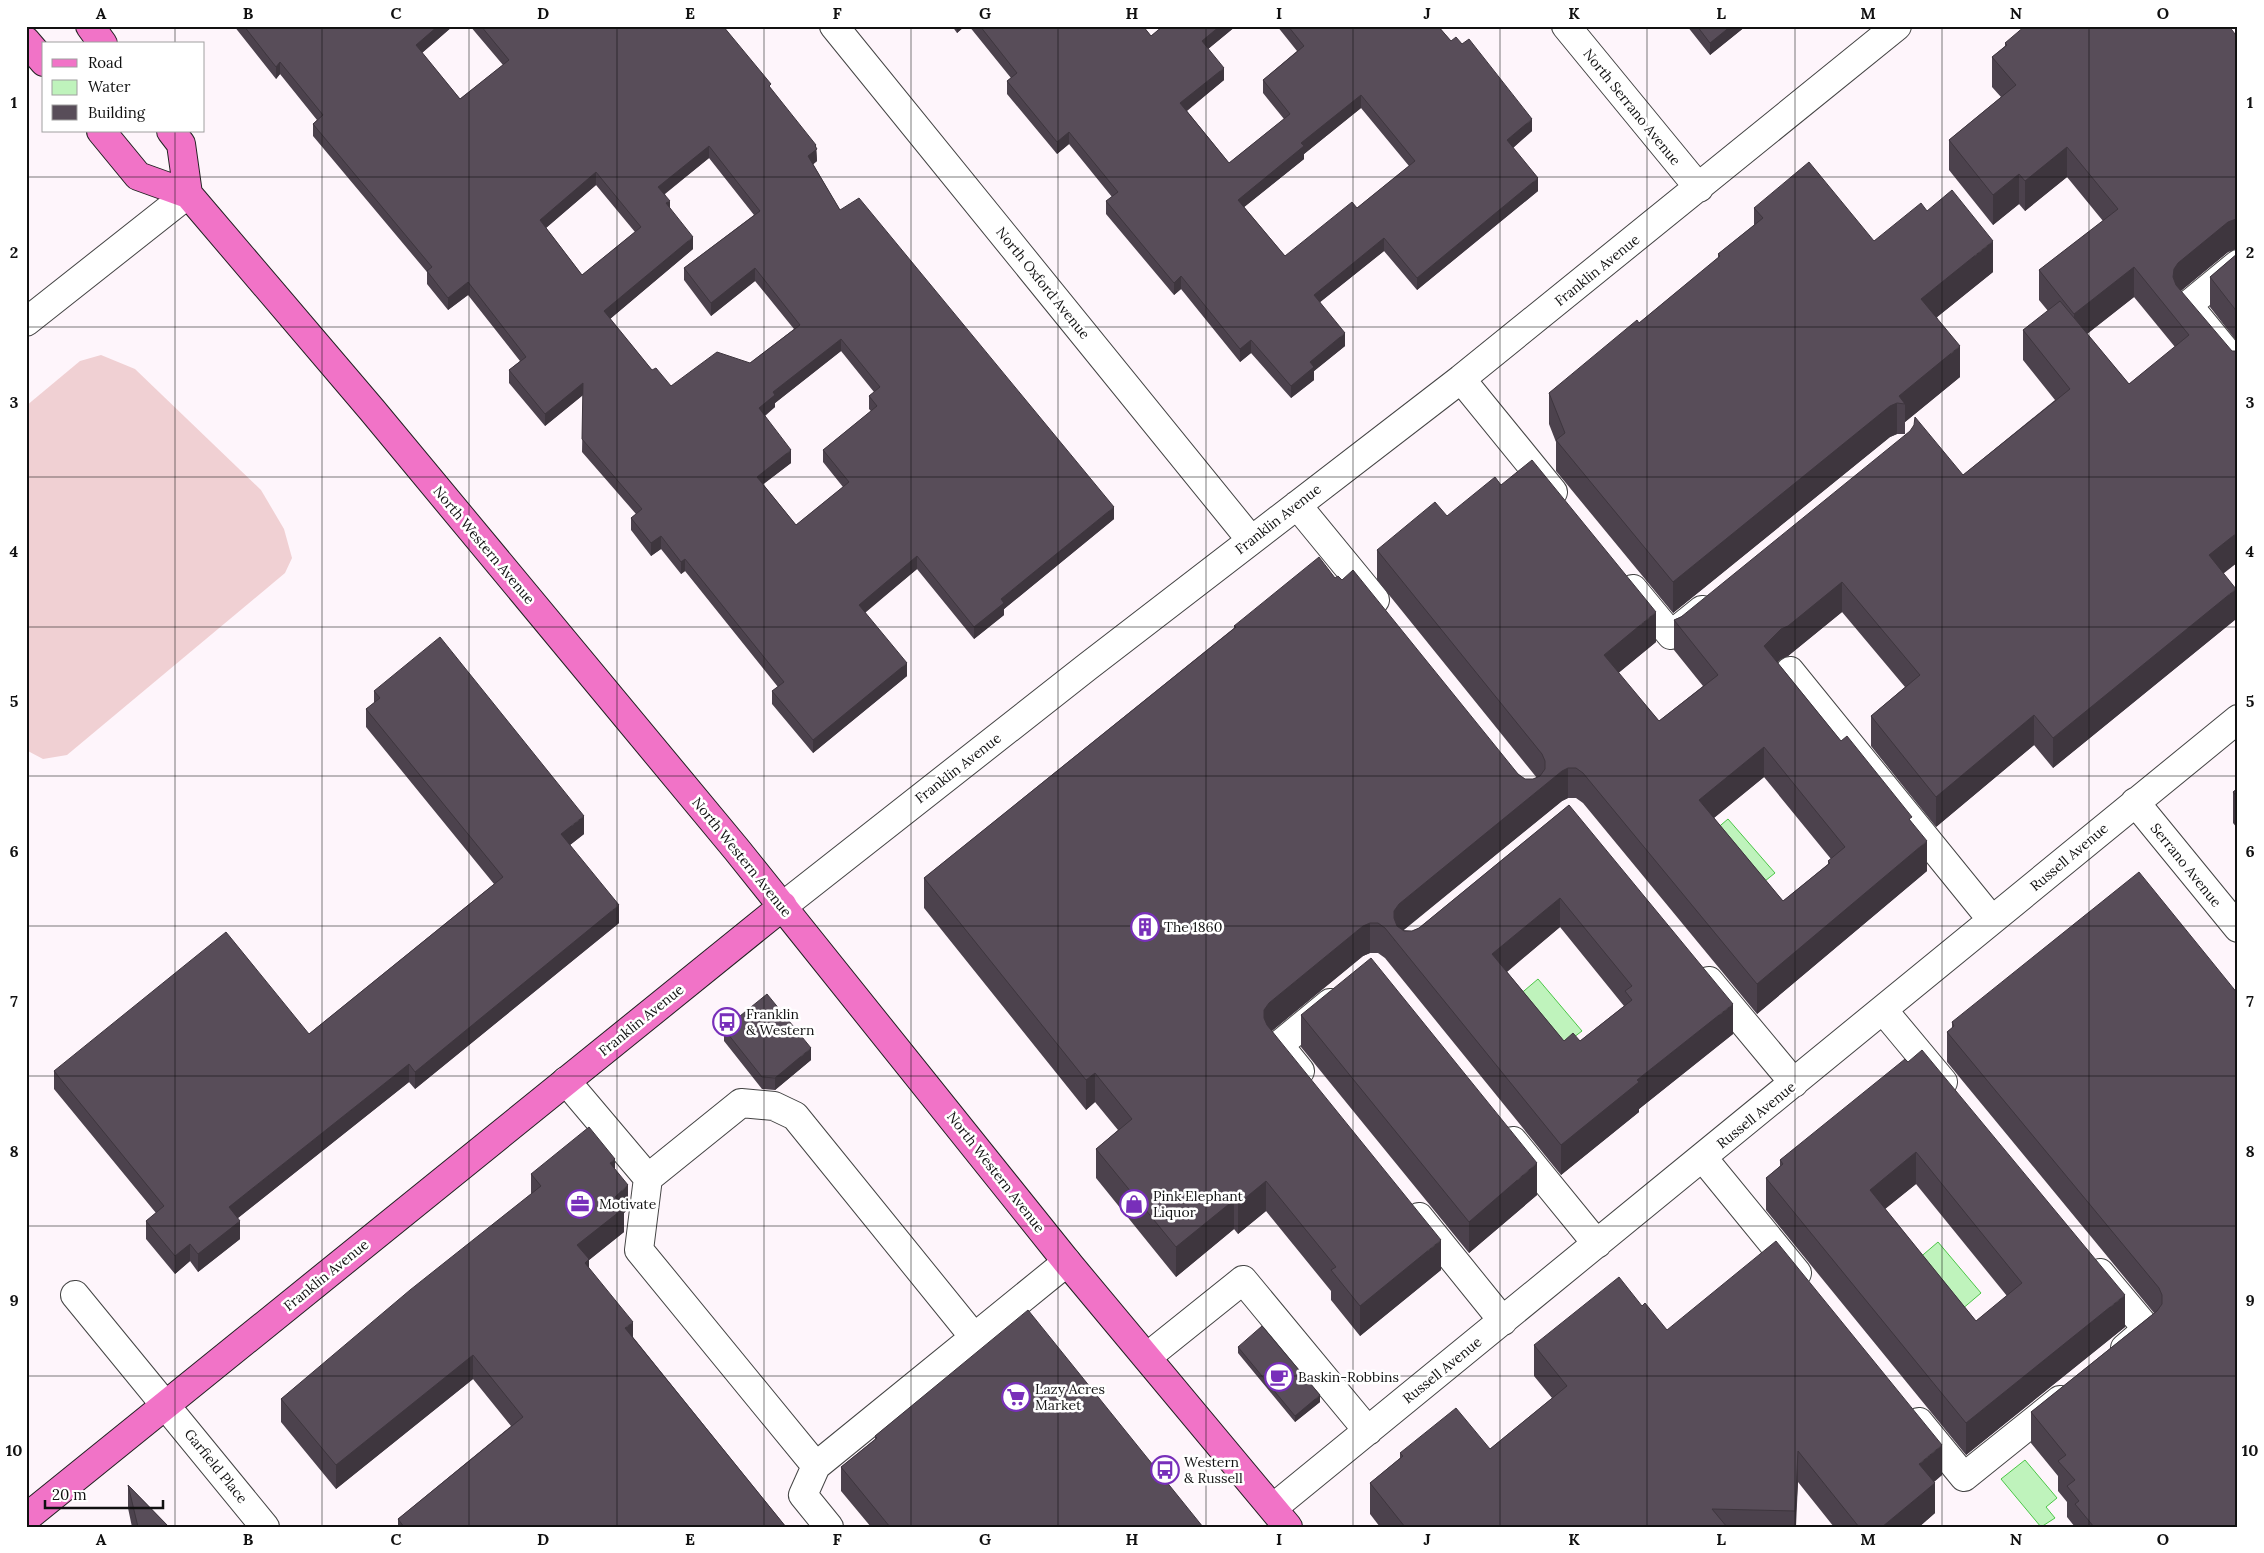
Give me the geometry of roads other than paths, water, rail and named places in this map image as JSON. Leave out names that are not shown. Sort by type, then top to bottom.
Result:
[{"type":"main road","points":[[90,26],[102,42]]},
{"type":"main road","points":[[26,41],[42,60]]},
{"type":"main road","name":"North Western Avenue","points":[[102,132],[138,176],[188,194],[372,410],[783,906],[1068,1262],[1280,1518]]},
{"type":"main road","points":[[172,132],[181,144],[188,194]]},
{"type":"main road","name":"Franklin Avenue","points":[[26,1518],[783,906]]},
{"type":"street","name":"North Oxford Avenue","points":[[834,26],[1251,540]]},
{"type":"street","name":"North Serrano Avenue","points":[[1566,26],[1699,188]]},
{"type":"street","name":"Franklin Avenue","points":[[783,906],[1297,504],[1461,379],[1897,26]]},
{"type":"street","points":[[26,322],[188,194]]},
{"type":"street","points":[[2238,264],[2188,305],[2238,366]]},
{"type":"street","points":[[1461,379],[1567,509]]},
{"type":"street","points":[[1297,504],[1388,616]]},
{"type":"street","points":[[1616,568],[1671,635],[1725,592]]},
{"type":"street","points":[[1790,671],[1992,920]]},
{"type":"street","name":"Russell Avenue","points":[[1280,1518],[1368,1431],[2238,719]]},
{"type":"street","name":"Serrano Avenue","points":[[2135,802],[2238,928]]},
{"type":"street","points":[[1691,959],[1794,1083]]},
{"type":"street","points":[[1316,1091],[1279,1045],[1351,986]]},
{"type":"street","points":[[1883,1010],[1958,1100]]},
{"type":"street","points":[[566,1081],[648,1178]]},
{"type":"street","points":[[816,1466],[639,1250],[648,1178],[741,1103],[774,1106],[795,1116],[974,1337]]},
{"type":"street","points":[[1495,1119],[1597,1244]]},
{"type":"street","points":[[1703,1158],[1814,1293]]},
{"type":"street","points":[[1402,1197],[1502,1321]]},
{"type":"street","points":[[2084,1253],[2147,1330],[2109,1360]]},
{"type":"street","points":[[829,1527],[803,1495],[816,1466],[1068,1262]]},
{"type":"street","points":[[1147,1357],[1243,1280],[1368,1431]]},
{"type":"street","name":"Garfield Place","points":[[75,1295],[265,1527]]},
{"type":"street","points":[[1902,1400],[1964,1477],[2079,1385]]},
{"type":"water","points":[[1728,819],[1775,873],[1765,881],[1708,836]]},
{"type":"water","points":[[1538,979],[1582,1031],[1561,1047],[1518,996]]},
{"type":"water","points":[[1938,1242],[1981,1293],[1961,1310],[1917,1260]]},
{"type":"water","points":[[2025,1460],[2057,1498],[2046,1507],[2055,1518],[2041,1527],[2001,1479]]},
{"type":"place","name":"The 1860","points":[[1145,927]]},
{"type":"place","name":"Franklin & Western","points":[[727,1022]]},
{"type":"place","name":"Motivate","points":[[580,1204]]},
{"type":"place","name":"Pink Elephant Liquor","points":[[1134,1204]]},
{"type":"place","name":"Baskin-Robbins","points":[[1279,1377]]},
{"type":"place","name":"Lazy Acres Market","points":[[1016,1397]]},
{"type":"place","name":"Western & Russell","points":[[1165,1470]]}]
